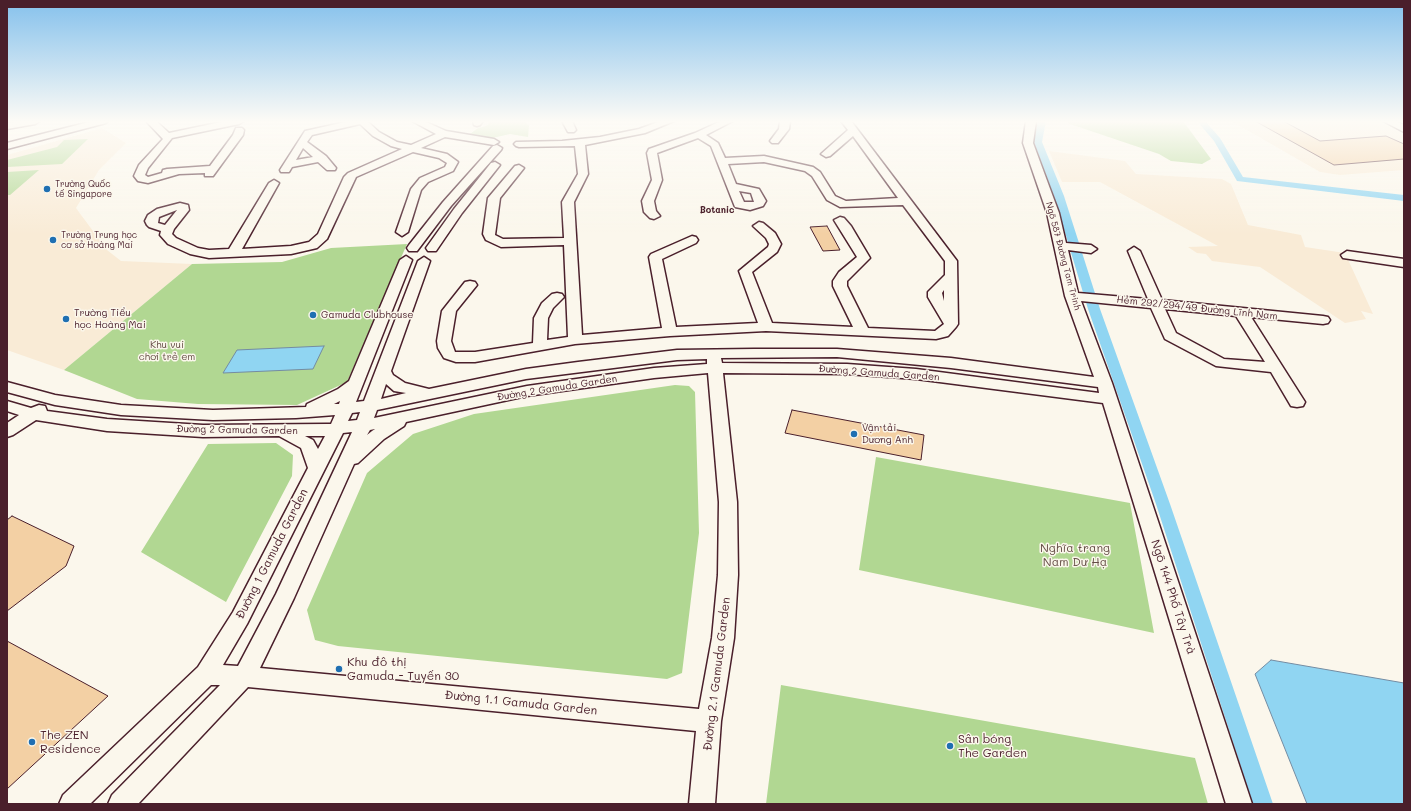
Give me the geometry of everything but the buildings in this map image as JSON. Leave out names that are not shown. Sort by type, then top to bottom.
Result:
[{"type":"street","points":[[150,159],[139,174],[211,172],[221,159]]},
{"type":"street","points":[[292,159],[287,167],[319,159]]},
{"type":"street","points":[[323,159],[331,168]]},
{"type":"street","points":[[168,229],[166,235],[172,241],[194,251],[209,254],[291,250],[313,245],[322,236],[348,178],[359,171],[388,159]]},
{"type":"street","points":[[402,232],[416,189],[424,180],[449,169],[454,162],[448,159]]},
{"type":"street","name":"Đường 1 Gamuda Garden","points":[[72,804],[206,674],[240,618],[338,429],[410,254],[442,210],[491,159]]},
{"type":"street","points":[[432,248],[495,159]]},
{"type":"street","points":[[575,340],[568,202],[584,170],[582,159]]},
{"type":"street","points":[[653,159],[657,180],[648,201],[650,212],[654,216]]},
{"type":"street","points":[[732,186],[722,161],[764,159],[808,169],[816,174],[831,198],[844,205],[906,201]]},
{"type":"street","points":[[470,285],[449,312],[444,341],[445,348],[449,355],[456,357],[475,358],[575,340],[718,329],[766,327],[862,330],[936,335],[943,333],[951,324],[934,297],[935,292],[952,275],[951,261],[874,159]]},
{"type":"street","name":"Ngõ 587 Đường Tam Trinh","points":[[1034,159],[1065,247],[1106,391]]},
{"type":"street","points":[[519,168],[494,198],[489,234],[490,237],[501,243],[570,241]]},
{"type":"street","points":[[232,253],[274,183]]},
{"type":"street","points":[[442,210],[458,211]]},
{"type":"street","points":[[840,220],[864,258],[840,280],[840,286],[862,330]]},
{"type":"street","points":[[759,226],[771,236],[775,244],[773,249],[746,271],[766,327]]},
{"type":"street","points":[[670,332],[655,257],[692,240]]},
{"type":"street","points":[[427,247],[432,248],[435,251],[434,255],[424,261],[411,262],[410,254],[427,247]]},
{"type":"street","points":[[1065,247],[1087,249]]},
{"type":"street","points":[[1134,252],[1170,336],[1221,363],[1276,368]]},
{"type":"street","points":[[1348,255],[1404,263]]},
{"type":"street","points":[[122,804],[244,676],[284,598],[346,466],[363,425],[424,261]]},
{"type":"street","name":"Hẻm 292/294/49 Đường Lĩnh Nam","points":[[1078,296],[1323,320]]},
{"type":"street","points":[[540,346],[541,318],[543,312],[546,306],[557,297]]},
{"type":"street","points":[[1241,312],[1297,402]]},
{"type":"street","name":"Đường 2 Gamuda Garden","points":[[7,406],[34,414],[122,426],[203,431],[338,429],[411,416],[535,390],[654,373],[715,361],[837,353],[951,363],[1074,379],[1106,391]]},
{"type":"street","name":"Đường 2 Gamuda Garden","points":[[7,387],[55,400],[121,410],[197,414],[296,414],[346,410],[526,374],[658,357],[916,374],[1079,396],[1106,391]]},
{"type":"street","name":"Đường 2.1 Gamuda Garden","points":[[702,804],[709,721],[723,638],[728,575],[728,502],[715,361]]},
{"type":"street","points":[[383,371],[387,378],[400,387],[435,393]]},
{"type":"street","points":[[1074,379],[1079,396]]},
{"type":"street","points":[[296,414],[334,399],[352,388],[358,380]]},
{"type":"street","name":"Ngõ 144 Phố Tây Trà","points":[[1106,391],[1239,804]]},
{"type":"street","points":[[7,431],[55,400]]},
{"type":"street","points":[[346,466],[378,435],[411,416]]},
{"type":"street","points":[[283,431],[307,444],[317,468]]},
{"type":"street","name":"Đường 1.1 Gamuda Garden","points":[[206,674],[333,684],[709,721]]},
{"type":"shaded area","points":[[7,159],[110,159],[99,170],[76,208],[107,250],[121,261],[192,264],[64,370],[7,350]]},
{"type":"shaded area","points":[[1052,159],[1109,159],[1125,161],[1136,174],[1222,179],[1231,184],[1248,225],[1301,235],[1305,247],[1345,253],[1373,314],[1361,311],[1366,319],[1345,323],[1260,267],[1212,261],[1206,254],[1197,253],[1188,247],[1218,246],[1100,182],[1062,182]]},
{"type":"shaded area","points":[[1297,159],[1404,159],[1404,170],[1340,175],[1320,172]]},
{"type":"green space","points":[[67,159],[62,164],[7,167],[7,160]]},
{"type":"green space","points":[[1167,159],[1211,159],[1202,164],[1171,161]]},
{"type":"green space","points":[[39,170],[10,195],[7,195],[7,172]]},
{"type":"green space","name":"Khu vui chơi trẻ em","points":[[407,244],[347,382],[297,405],[198,404],[137,399],[64,370],[192,264],[282,262],[331,248]]},
{"type":"green space","points":[[675,385],[689,386],[695,392],[699,533],[682,673],[667,679],[338,646],[315,640],[307,610],[367,473],[413,434],[474,414]]},
{"type":"green space","points":[[276,443],[293,455],[292,476],[226,602],[141,552],[208,444]]},
{"type":"green space","name":"Nghĩa trang Nam Dư Hạ","points":[[876,457],[1130,503],[1154,633],[859,570]]},
{"type":"green space","name":"Sân bóng The Garden","points":[[781,685],[1195,758],[1208,804],[766,804]]},
{"type":"water","points":[[324,346],[313,369],[223,373],[237,350]]},
{"type":"water","points":[[1271,660],[1404,683],[1404,804],[1307,804],[1255,674]]},
{"type":"waterway","points":[[1045,159],[1059,196],[1094,309],[1163,504],[1263,804]]},
{"type":"waterway","points":[[1228,159],[1240,179],[1404,198]]},
{"type":"place","name":"Trường Quốc tế Singapore","points":[[47,189]]},
{"type":"place","name":"Trường Trung học cơ sở Hoàng Mai","points":[[53,240]]},
{"type":"place","name":"Gamuda Clubhouse","points":[[313,315]]},
{"type":"place","name":"Trường Tiểu học Hoàng Mai","points":[[66,319]]},
{"type":"place","name":"Vận tải Dương Anh","points":[[854,434]]},
{"type":"place","name":"Khu đô thị Gamuda - Tuyến 30","points":[[339,669]]},
{"type":"place","name":"The ZEN Residence","points":[[32,742]]},
{"type":"place","name":"Sân bóng The Garden","points":[[950,746]]},
{"type":"district","name":"Botanic","points":[[717,210]]}]
